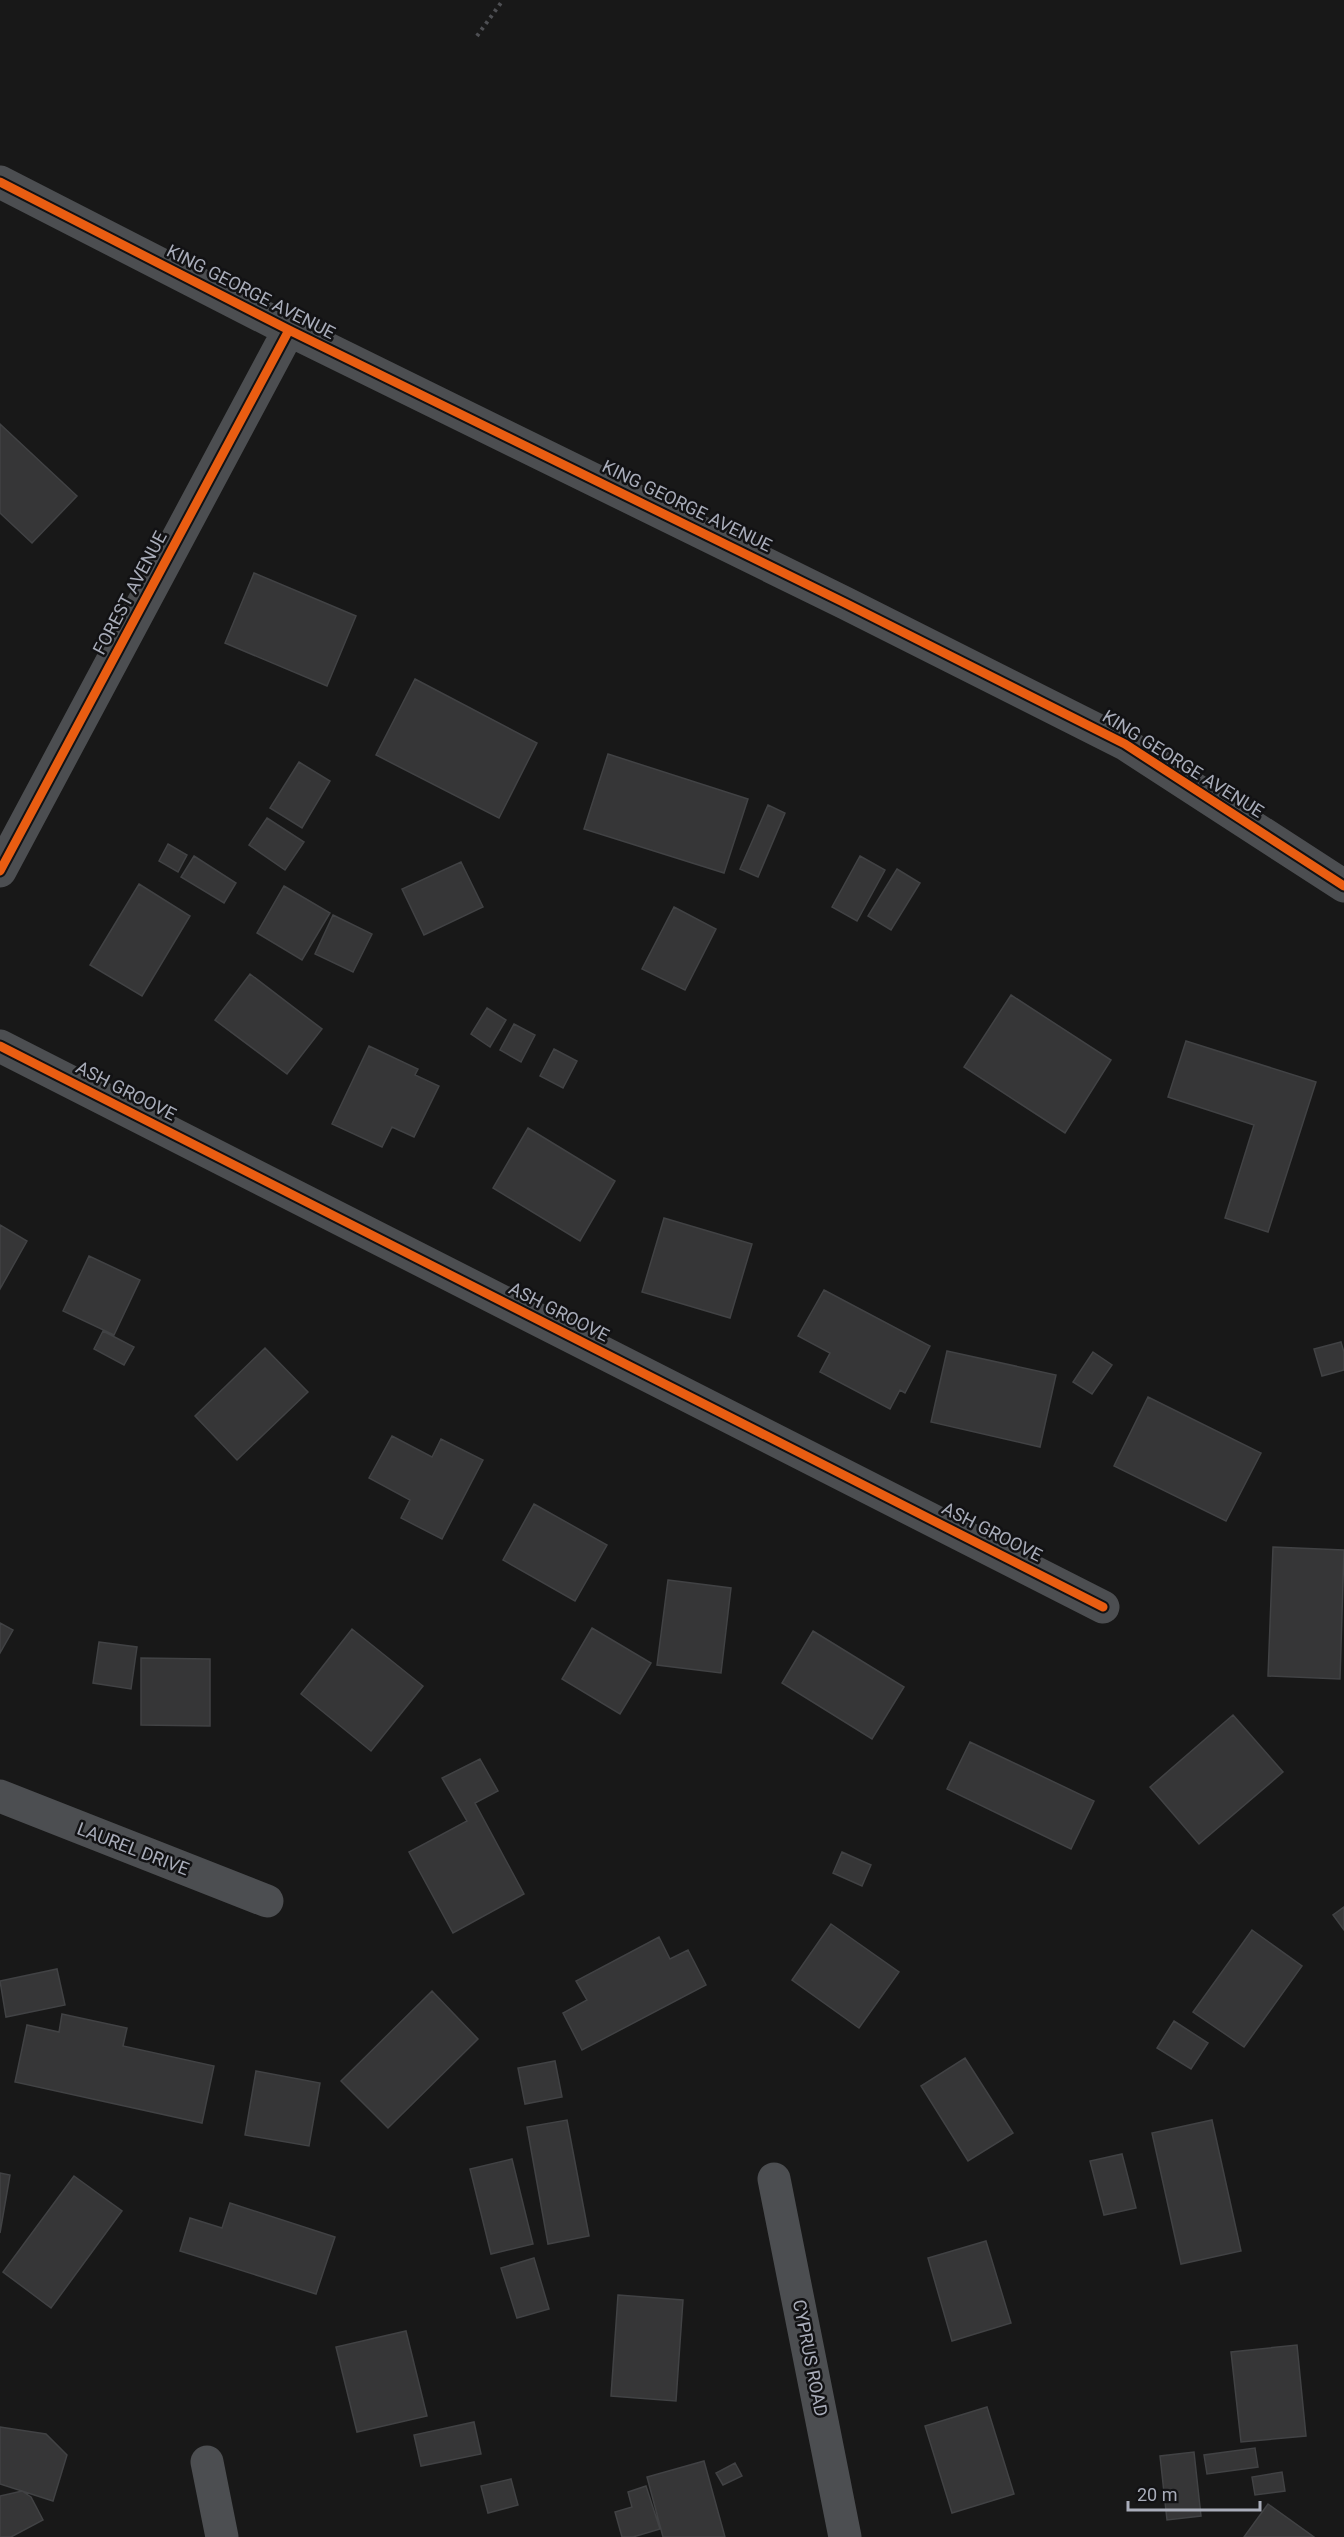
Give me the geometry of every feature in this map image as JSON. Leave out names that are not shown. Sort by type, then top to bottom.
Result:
[{"type":"street","name":"KING GEORGE AVENUE","points":[[0,182],[289,330],[846,603],[1125,744],[1344,886]]},
{"type":"street","name":"FOREST AVENUE","points":[[0,871],[289,330]]},
{"type":"street","name":"ASH GROOVE","points":[[0,1046],[1103,1607]]},
{"type":"street","name":"LAUREL DRIVE","points":[[0,1796],[267,1901]]},
{"type":"street","name":"CYPRUS ROAD","points":[[774,2179],[845,2537]]},
{"type":"street","points":[[207,2462],[222,2537]]},
{"type":"path","points":[[477,36],[502,0]]},
{"type":"building","points":[[0,424],[77,496],[32,543],[0,513]]},
{"type":"building","points":[[254,573],[356,616],[327,686],[225,643]]},
{"type":"building","points":[[415,679],[537,743],[499,818],[376,755]]},
{"type":"building","points":[[608,754],[748,799],[724,873],[584,829]]},
{"type":"building","points":[[299,762],[330,781],[302,828],[270,808]]},
{"type":"building","points":[[768,805],[785,813],[758,877],[740,869]]},
{"type":"building","points":[[267,818],[304,842],[285,870],[249,845]]},
{"type":"building","points":[[168,844],[187,855],[178,872],[159,861]]},
{"type":"building","points":[[194,856],[236,883],[224,903],[181,877]]},
{"type":"building","points":[[860,856],[885,870],[857,921],[832,907]]},
{"type":"building","points":[[461,862],[483,907],[424,935],[402,889]]},
{"type":"building","points":[[897,869],[920,883],[891,930],[868,916]]},
{"type":"building","points":[[139,884],[190,916],[142,996],[90,965]]},
{"type":"building","points":[[284,886],[330,913],[302,960],[257,933]]},
{"type":"building","points":[[674,907],[716,929],[685,990],[642,969]]},
{"type":"building","points":[[333,915],[372,934],[353,972],[315,954]]},
{"type":"building","points":[[250,974],[322,1029],[287,1074],[215,1020]]},
{"type":"building","points":[[1011,995],[1111,1060],[1065,1133],[964,1067]]},
{"type":"building","points":[[487,1008],[506,1020],[490,1047],[471,1034]]},
{"type":"building","points":[[514,1024],[535,1035],[521,1062],[500,1050]]},
{"type":"building","points":[[1186,1041],[1316,1082],[1268,1232],[1225,1218],[1254,1125],[1168,1097]]},
{"type":"building","points":[[369,1046],[418,1069],[415,1075],[439,1086],[414,1137],[392,1127],[382,1147],[332,1124]]},
{"type":"building","points":[[554,1049],[577,1061],[563,1088],[540,1076]]},
{"type":"building","points":[[528,1128],[615,1181],[580,1241],[493,1188]]},
{"type":"building","points":[[664,1218],[752,1244],[730,1318],[642,1292]]},
{"type":"building","points":[[0,1225],[27,1241],[0,1289]]},
{"type":"building","points":[[89,1256],[140,1280],[114,1335],[63,1311]]},
{"type":"building","points":[[824,1290],[930,1346],[905,1393],[900,1390],[890,1409],[820,1372],[830,1353],[798,1336]]},
{"type":"building","points":[[103,1331],[134,1347],[124,1365],[94,1349]]},
{"type":"building","points":[[1341,1342],[1344,1352],[1344,1370],[1322,1376],[1314,1349]]},
{"type":"building","points":[[265,1348],[308,1392],[237,1460],[195,1416]]},
{"type":"building","points":[[947,1351],[1056,1375],[1040,1447],[931,1422]]},
{"type":"building","points":[[1093,1352],[1112,1365],[1092,1394],[1073,1382]]},
{"type":"building","points":[[1148,1397],[1261,1453],[1226,1521],[1114,1466]]},
{"type":"building","points":[[392,1436],[432,1457],[441,1439],[483,1460],[442,1539],[401,1518],[410,1500],[369,1478]]},
{"type":"building","points":[[534,1504],[607,1545],[575,1601],[503,1560]]},
{"type":"building","points":[[1273,1547],[1344,1550],[1340,1679],[1268,1676]]},
{"type":"building","points":[[668,1580],[731,1588],[721,1673],[657,1665]]},
{"type":"building","points":[[0,1623],[13,1630],[0,1653]]},
{"type":"building","points":[[592,1628],[651,1663],[620,1714],[562,1679]]},
{"type":"building","points":[[352,1629],[423,1686],[371,1751],[301,1694]]},
{"type":"building","points":[[813,1631],[904,1687],[872,1739],[782,1683]]},
{"type":"building","points":[[99,1642],[137,1647],[131,1689],[93,1683]]},
{"type":"building","points":[[141,1658],[210,1659],[210,1726],[141,1725]]},
{"type":"building","points":[[1233,1715],[1283,1772],[1199,1844],[1150,1787]]},
{"type":"building","points":[[970,1742],[1094,1801],[1071,1849],[947,1789]]},
{"type":"building","points":[[480,1759],[498,1791],[475,1803],[524,1894],[453,1933],[409,1852],[467,1821],[442,1778]]},
{"type":"building","points":[[842,1852],[871,1865],[862,1886],[833,1873]]},
{"type":"building","points":[[1344,1907],[1344,1930],[1333,1915]]},
{"type":"building","points":[[831,1924],[899,1972],[859,2028],[792,1980]]},
{"type":"building","points":[[1252,1930],[1302,1966],[1244,2047],[1193,2012]]},
{"type":"building","points":[[659,1937],[670,1959],[688,1950],[706,1985],[582,2050],[563,2013],[587,2000],[576,1981]]},
{"type":"building","points":[[57,1969],[65,2005],[6,2017],[0,1981]]},
{"type":"building","points":[[432,1991],[478,2039],[388,2128],[341,2081]]},
{"type":"building","points":[[62,2014],[127,2028],[123,2046],[214,2066],[202,2123],[15,2082],[27,2025],[59,2032]]},
{"type":"building","points":[[1174,2021],[1208,2043],[1191,2069],[1157,2048]]},
{"type":"building","points":[[965,2058],[1013,2133],[968,2161],[921,2086]]},
{"type":"building","points":[[555,2061],[562,2097],[525,2104],[518,2068]]},
{"type":"building","points":[[256,2071],[320,2083],[309,2146],[245,2135]]},
{"type":"building","points":[[567,2120],[589,2236],[548,2244],[527,2127]]},
{"type":"building","points":[[1212,2120],[1241,2251],[1181,2264],[1152,2133]]},
{"type":"building","points":[[1122,2154],[1136,2208],[1104,2215],[1090,2161]]},
{"type":"building","points":[[512,2159],[533,2244],[491,2254],[470,2169]]},
{"type":"building","points":[[0,2173],[10,2175],[0,2233]]},
{"type":"building","points":[[74,2176],[122,2211],[51,2308],[3,2272]]},
{"type":"building","points":[[230,2203],[335,2237],[316,2294],[180,2251],[190,2218],[222,2228]]},
{"type":"building","points":[[986,2241],[1011,2323],[952,2341],[928,2258]]},
{"type":"building","points":[[534,2258],[549,2309],[517,2318],[501,2268]]},
{"type":"building","points":[[618,2295],[683,2300],[676,2401],[611,2396]]},
{"type":"building","points":[[406,2331],[427,2416],[357,2432],[336,2347]]},
{"type":"building","points":[[1297,2345],[1306,2436],[1241,2442],[1231,2352]]},
{"type":"building","points":[[987,2407],[1014,2494],[952,2513],[925,2426]]},
{"type":"building","points":[[474,2422],[481,2454],[421,2466],[414,2435]]},
{"type":"building","points":[[0,2427],[46,2434],[67,2455],[53,2501],[0,2484]]},
{"type":"building","points":[[1255,2448],[1258,2467],[1207,2474],[1204,2455]]},
{"type":"building","points":[[1194,2452],[1201,2516],[1167,2520],[1160,2456]]},
{"type":"building","points":[[704,2461],[725,2537],[663,2537],[647,2477]]},
{"type":"building","points":[[735,2463],[742,2476],[723,2485],[716,2473]]},
{"type":"building","points":[[1282,2472],[1285,2491],[1255,2495],[1252,2477]]},
{"type":"building","points":[[511,2479],[518,2505],[488,2513],[481,2486]]},
{"type":"building","points":[[646,2486],[660,2529],[633,2537],[622,2537],[615,2512],[632,2507],[628,2492]]},
{"type":"building","points":[[22,2491],[31,2497],[43,2520],[11,2537],[0,2537],[0,2496]]},
{"type":"building","points":[[1268,2504],[1314,2537],[1244,2537]]},
{"type":"cycle path","points":[[0,182],[289,330],[845,603],[1125,744],[1344,886]]},
{"type":"cycle path","points":[[0,871],[289,330]]},
{"type":"cycle path","points":[[0,1046],[1103,1607]]}]
